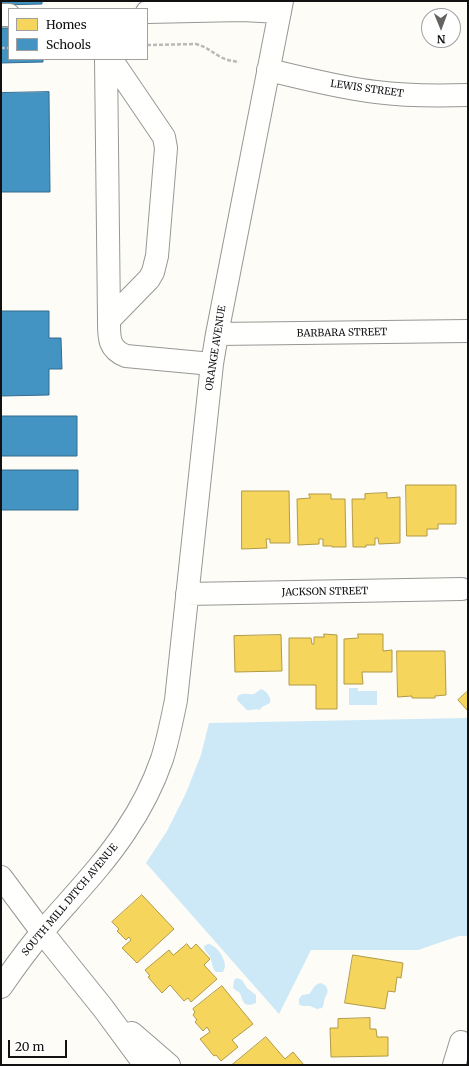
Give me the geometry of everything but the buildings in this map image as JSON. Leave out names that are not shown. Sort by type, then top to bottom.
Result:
[{"type":"street","points":[[148,12],[242,10],[281,7]]},
{"type":"street","name":"ORANGE AVENUE","points":[[176,700],[212,364],[281,7]]},
{"type":"street","points":[[106,60],[110,340],[113,348],[118,353],[126,356],[212,364]]},
{"type":"street","points":[[109,320],[149,279],[153,272],[156,256],[166,148],[164,137],[112,60]]},
{"type":"street","name":"LEWIS STREET","points":[[268,70],[329,84],[376,92],[430,96],[468,95]]},
{"type":"street","name":"BARBARA STREET","points":[[217,334],[468,331]]},
{"type":"street","name":"JACKSON STREET","points":[[187,594],[462,589]]},
{"type":"street","name":"SOUTH MILL DITCH AVENUE","points":[[1,987],[42,932],[102,864],[126,831],[148,792],[161,760],[171,727],[176,700]]},
{"type":"street","points":[[1,877],[42,932],[103,1008],[145,1065]]},
{"type":"street","points":[[103,1008],[169,1065]]},
{"type":"street","points":[[454,1065],[461,1042],[468,1061]]},
{"type":"path","points":[[148,45],[196,44],[210,49],[220,57],[239,62]]},
{"type":"water","points":[[349,688],[358,688],[358,691],[377,691],[377,705],[349,705]]},
{"type":"water","points":[[261,689],[268,694],[270,703],[262,707],[260,710],[247,710],[237,700],[238,696],[240,695],[254,694]]},
{"type":"water","points":[[468,718],[468,936],[459,936],[418,950],[311,950],[279,1014],[146,863],[167,831],[186,793],[201,755],[209,723]]},
{"type":"water","points":[[208,944],[217,949],[222,955],[225,963],[223,972],[216,972],[214,969],[204,948],[204,946]]},
{"type":"water","points":[[237,978],[242,980],[247,988],[256,995],[256,1003],[251,1005],[245,1004],[239,992],[233,988],[234,980]]},
{"type":"water","points":[[321,983],[326,986],[328,991],[322,1008],[317,1009],[299,1004],[299,999],[302,995],[309,994],[315,986]]}]
